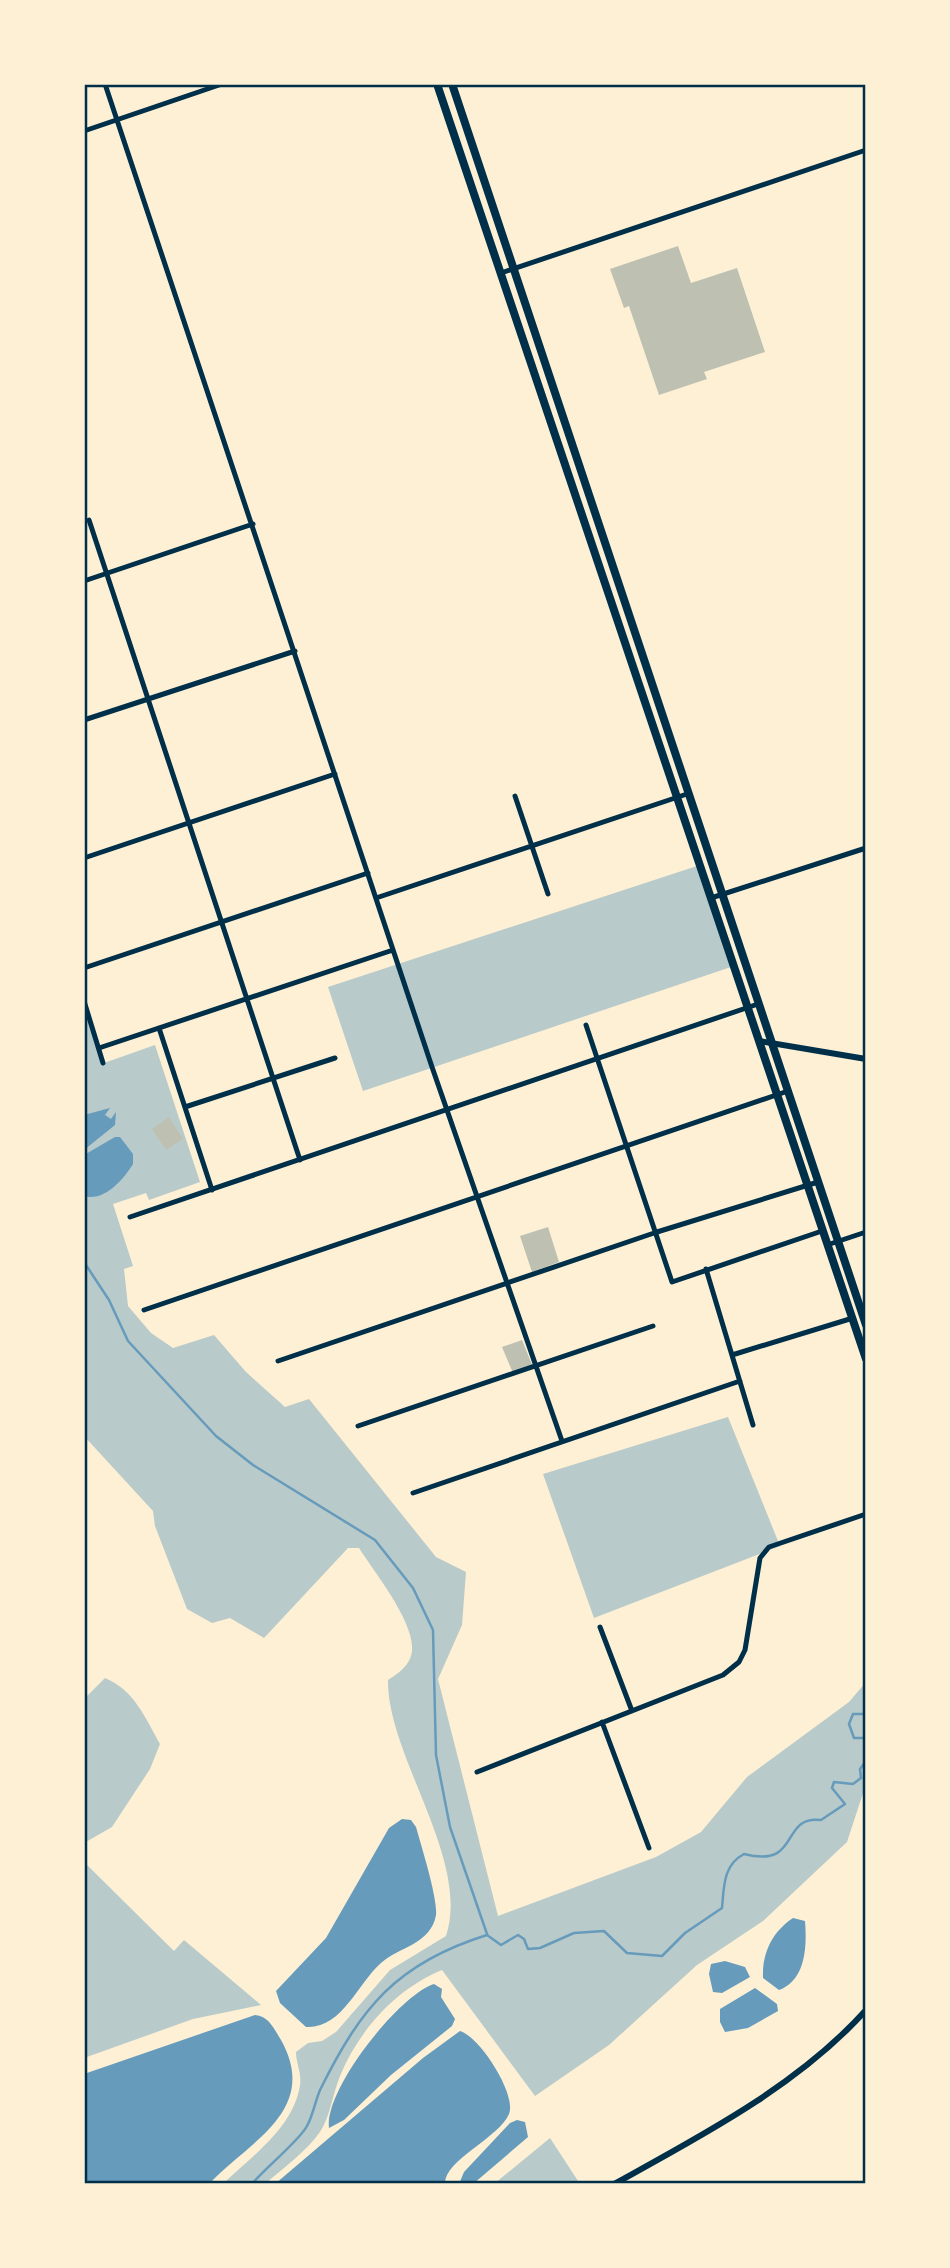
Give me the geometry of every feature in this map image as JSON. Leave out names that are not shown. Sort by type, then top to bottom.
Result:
[{"type":"main road","points":[[437,84],[866,1359]]},
{"type":"main road","points":[[452,84],[866,1325]]},
{"type":"main road","points":[[454,134],[466,130]]},
{"type":"main road","points":[[662,751],[672,747]]},
{"type":"street","points":[[105,84],[393,950],[562,1441]]},
{"type":"street","points":[[84,131],[222,84]]},
{"type":"street","points":[[500,273],[866,150]]},
{"type":"street","points":[[89,520],[300,1160]]},
{"type":"street","points":[[84,581],[253,524]]},
{"type":"street","points":[[84,720],[295,651]]},
{"type":"street","points":[[84,858],[190,820],[335,774]]},
{"type":"street","points":[[376,898],[687,794]]},
{"type":"street","points":[[515,796],[548,894]]},
{"type":"street","points":[[711,898],[866,848]]},
{"type":"street","points":[[84,968],[368,873]]},
{"type":"street","points":[[99,1048],[393,950]]},
{"type":"street","points":[[84,1001],[103,1063]]},
{"type":"street","points":[[130,1217],[758,1004]]},
{"type":"street","points":[[586,1025],[672,1282],[822,1231]]},
{"type":"street","points":[[159,1028],[212,1190]]},
{"type":"street","points":[[759,1041],[866,1059]]},
{"type":"street","points":[[185,1107],[335,1058]]},
{"type":"street","points":[[144,1310],[788,1091]]},
{"type":"street","points":[[278,1361],[508,1285],[657,1232],[818,1181]]},
{"type":"street","points":[[827,1245],[866,1232]]},
{"type":"street","points":[[706,1269],[753,1425]]},
{"type":"street","points":[[732,1355],[863,1315]]},
{"type":"street","points":[[358,1426],[653,1326]]},
{"type":"street","points":[[412,1493],[740,1381]]},
{"type":"street","points":[[477,1772],[723,1675],[738,1662],[745,1650],[760,1558],[769,1547],[866,1514]]},
{"type":"street","points":[[600,1627],[632,1710]]},
{"type":"street","points":[[602,1722],[649,1848]]},
{"type":"street","points":[[614,2184],[674,2151],[804,2069],[842,2036],[866,2010]]},
{"type":"shaded area","points":[[700,865],[734,966],[363,1091],[328,987]]},
{"type":"shaded area","points":[[84,1001],[104,1063],[155,1045],[200,1182],[149,1200],[146,1193],[113,1204],[133,1266],[124,1269],[128,1306],[151,1333],[173,1348],[214,1335],[246,1372],[285,1407],[309,1399],[436,1557],[466,1572],[462,1625],[438,1679],[498,1916],[656,1857],[701,1832],[747,1777],[849,1702],[866,1682],[866,1784],[847,1842],[763,1921],[697,1965],[609,2045],[535,2096],[442,1970],[425,1978],[395,2000],[368,2027],[340,2076],[320,2132],[301,2153],[265,2184],[223,2184],[270,2140],[290,2114],[300,2085],[296,2052],[308,2043],[322,2041],[336,2032],[390,1970],[446,1936],[451,1906],[447,1875],[391,1710],[388,1680],[407,1664],[412,1644],[409,1631],[394,1600],[359,1548],[348,1548],[264,1638],[230,1618],[212,1623],[187,1609],[155,1526],[153,1511],[84,1436]]},
{"type":"shaded area","points":[[728,1417],[780,1546],[594,1618],[543,1474]]},
{"type":"shaded area","points":[[105,1678],[131,1697],[144,1714],[160,1744],[150,1769],[112,1827],[84,1843],[84,1699]]},
{"type":"shaded area","points":[[84,1862],[174,1951],[184,1940],[261,2005],[193,2019],[84,2058]]},
{"type":"shaded area","points":[[550,2138],[580,2184],[494,2184]]},
{"type":"water","points":[[110,1108],[105,1115],[111,1119],[116,1112],[115,1125],[84,1150],[84,1115]]},
{"type":"water","points":[[115,1137],[120,1137],[133,1154],[133,1164],[124,1177],[106,1193],[84,1196],[84,1155]]},
{"type":"water","points":[[402,1819],[411,1820],[416,1827],[436,1907],[433,1925],[421,1939],[381,1963],[330,2021],[319,2026],[306,2027],[280,2003],[276,1991],[326,1938],[389,1828]]},
{"type":"water","points":[[793,1918],[805,1921],[805,1951],[795,1979],[779,1990],[763,1978],[764,1960],[774,1937]]},
{"type":"water","points":[[725,1961],[745,1967],[750,1977],[722,1993],[713,1992],[709,1974],[711,1964]]},
{"type":"water","points":[[434,1984],[442,1989],[441,1997],[455,2019],[452,2026],[391,2075],[344,2120],[329,2128],[338,2091],[366,2046],[402,2006]]},
{"type":"water","points":[[755,1988],[777,2004],[778,2011],[748,2028],[725,2032],[720,2022],[720,2009]]},
{"type":"water","points":[[255,2015],[268,2020],[281,2040],[291,2065],[292,2086],[286,2105],[260,2138],[209,2184],[84,2184],[84,2074]]},
{"type":"water","points":[[460,2031],[477,2043],[495,2067],[510,2105],[509,2114],[503,2123],[453,2166],[445,2184],[275,2184],[423,2058]]},
{"type":"water","points":[[517,2120],[525,2122],[528,2137],[473,2184],[459,2184],[464,2172],[510,2123]]},
{"type":"building","points":[[678,246],[691,283],[737,268],[765,352],[704,372],[707,379],[659,395],[629,306],[624,308],[610,269]]},
{"type":"building","points":[[169,1117],[183,1139],[166,1150],[152,1129]]},
{"type":"building","points":[[548,1227],[559,1262],[532,1272],[520,1236]]},
{"type":"building","points":[[522,1340],[533,1367],[513,1373],[502,1347]]},
{"type":"waterway","points":[[84,1262],[109,1300],[128,1341],[216,1436],[253,1465],[375,1540],[413,1588],[433,1630],[436,1755],[450,1827],[487,1934]]},
{"type":"waterway","points":[[866,1714],[853,1714],[849,1724],[854,1738],[866,1738]]},
{"type":"waterway","points":[[252,2184],[303,2132],[320,2090],[351,2035],[367,2012],[405,1974],[456,1946],[487,1935],[501,1945],[518,1935],[524,1939],[528,1949],[540,1948],[574,1933],[604,1931],[627,1953],[662,1956],[685,1933],[722,1908],[728,1870],[737,1859],[744,1854],[762,1857],[775,1854],[783,1849],[799,1825],[821,1820],[845,1804],[832,1788],[834,1782],[853,1784],[861,1778],[860,1769],[866,1761]]}]
